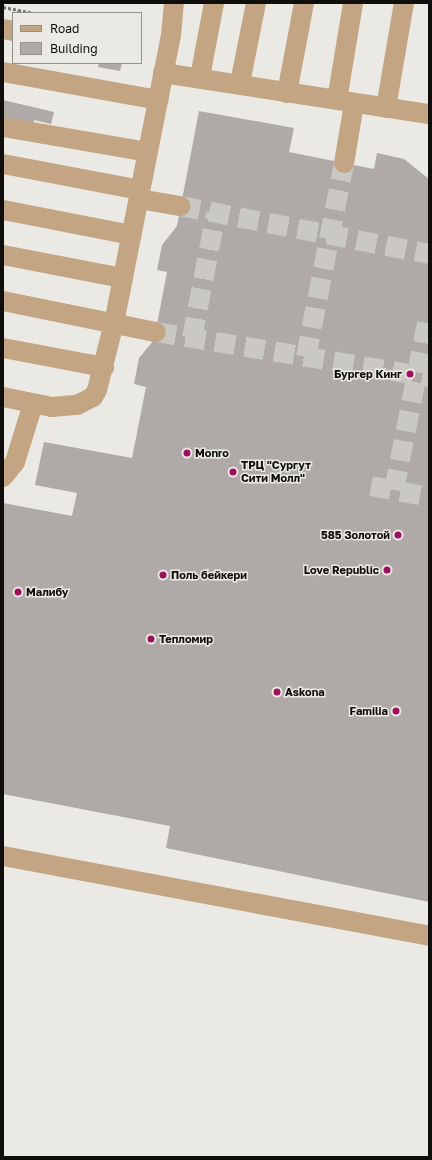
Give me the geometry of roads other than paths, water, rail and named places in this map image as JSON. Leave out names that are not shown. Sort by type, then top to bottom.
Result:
[{"type":"lane","points":[[3,397],[52,407],[77,405],[93,397],[104,367],[114,323],[164,73],[174,3]]},
{"type":"lane","points":[[200,77],[214,3]]},
{"type":"lane","points":[[240,83],[256,3]]},
{"type":"lane","points":[[287,93],[304,3]]},
{"type":"lane","points":[[344,163],[345,102],[353,3]]},
{"type":"lane","points":[[386,108],[404,3]]},
{"type":"lane","points":[[3,72],[158,100]]},
{"type":"lane","points":[[164,73],[240,83],[287,93],[345,102],[429,112]]},
{"type":"lane","points":[[3,127],[148,152]]},
{"type":"lane","points":[[3,164],[140,195],[180,206]]},
{"type":"lane","points":[[3,210],[132,235]]},
{"type":"lane","points":[[3,255],[123,278]]},
{"type":"lane","points":[[3,301],[156,332]]},
{"type":"lane","points":[[3,348],[104,367]]},
{"type":"lane","points":[[3,477],[15,462],[33,404]]},
{"type":"lane","points":[[3,856],[429,936]]},
{"type":"tunnel","points":[[306,357],[344,163]]},
{"type":"tunnel","points":[[180,206],[429,254]]},
{"type":"tunnel","points":[[192,338],[216,213]]},
{"type":"tunnel","points":[[394,490],[429,314]]},
{"type":"tunnel","points":[[156,332],[429,377]]},
{"type":"tunnel","points":[[371,486],[429,497]]},
{"type":"place","name":"Бургер Кинг","points":[[410,374]]},
{"type":"place","name":"Monro","points":[[187,453]]},
{"type":"place","name":"ТРЦ \"Сургут Сити Молл\"","points":[[233,472]]},
{"type":"place","name":"585 Золотой","points":[[398,535]]},
{"type":"place","name":"Love Republic","points":[[387,570]]},
{"type":"place","name":"Поль бейкери","points":[[163,575]]},
{"type":"place","name":"Малибу","points":[[18,592]]},
{"type":"place","name":"Тепломир","points":[[151,639]]},
{"type":"place","name":"Askona","points":[[277,692]]},
{"type":"place","name":"Familia","points":[[396,711]]}]
